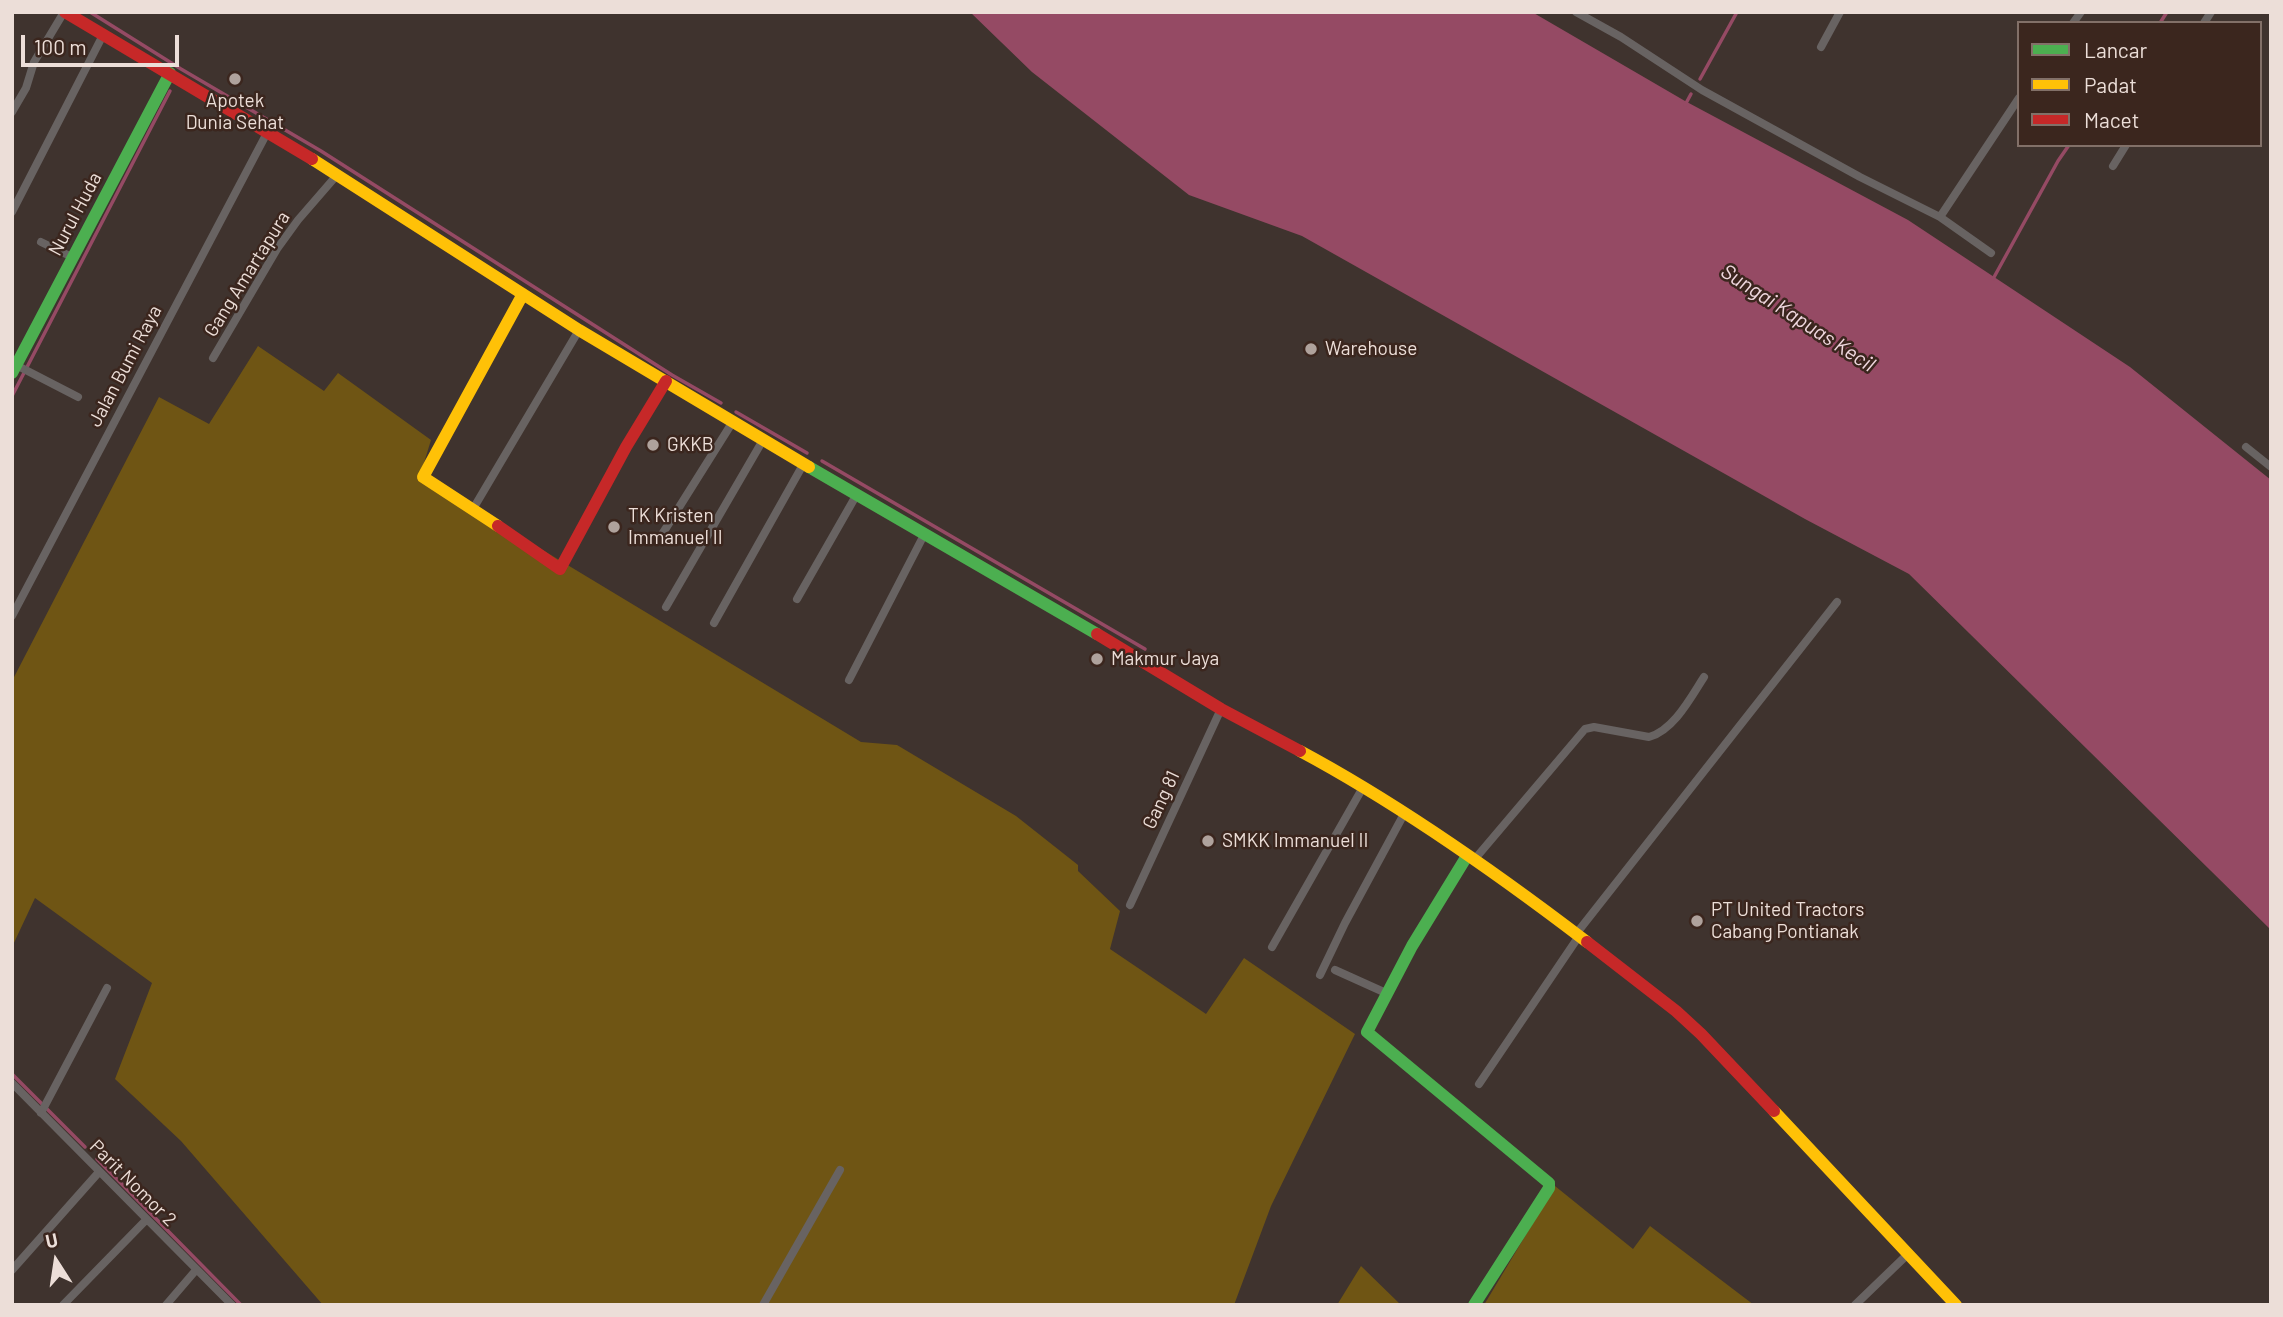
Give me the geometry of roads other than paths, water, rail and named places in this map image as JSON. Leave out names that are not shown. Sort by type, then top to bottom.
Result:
[{"type":"main road","points":[[64,12],[268,131],[579,330],[732,423],[1156,667],[1221,709],[1311,757],[1519,890],[1676,1011],[1701,1034],[1956,1305]]},
{"type":"main road","name":"Nurul Huda","points":[[14,369],[170,73]]},
{"type":"main road","points":[[523,294],[423,477],[560,569],[626,447],[666,381]]},
{"type":"main road","points":[[1471,858],[1412,946],[1367,1032],[1549,1183],[1549,1188],[1474,1305]]},
{"type":"street","points":[[12,112],[26,88],[34,62],[64,12]]},
{"type":"street","points":[[1576,12],[1621,37],[1702,90],[1860,177],[1940,216],[1991,253]]},
{"type":"street","points":[[1821,47],[1840,12]]},
{"type":"street","points":[[12,212],[103,35]]},
{"type":"street","points":[[1940,216],[2017,101]]},
{"type":"street","name":"Jalan Bumi Raya","points":[[12,616],[268,131]]},
{"type":"street","points":[[2113,166],[2125,147]]},
{"type":"street","name":"Gang Amartapura","points":[[213,358],[277,249],[337,175]]},
{"type":"street","points":[[41,242],[74,258]]},
{"type":"street","points":[[473,509],[579,330]]},
{"type":"street","points":[[14,369],[29,371],[78,397]]},
{"type":"street","points":[[661,536],[732,423]]},
{"type":"street","points":[[666,607],[762,440]]},
{"type":"street","points":[[2246,447],[2271,467]]},
{"type":"street","points":[[714,623],[804,463]]},
{"type":"street","points":[[797,599],[857,494]]},
{"type":"street","points":[[849,680],[925,533]]},
{"type":"street","points":[[1479,1084],[1577,935],[1837,602]]},
{"type":"street","points":[[1471,858],[1585,729],[1594,727],[1649,737],[1655,735],[1679,713],[1704,677]]},
{"type":"street","name":"Gang 81","points":[[1130,905],[1221,709]]},
{"type":"street","points":[[1272,947],[1362,789]]},
{"type":"street","points":[[1320,975],[1404,814]]},
{"type":"street","points":[[1335,970],[1386,993]]},
{"type":"street","points":[[41,1113],[107,988]]},
{"type":"street","name":"Parit Nomor 2","points":[[12,1083],[232,1305]]},
{"type":"street","points":[[763,1305],[840,1170]]},
{"type":"street","points":[[12,1270],[99,1172]]},
{"type":"street","points":[[63,1305],[146,1220]]},
{"type":"street","points":[[1855,1305],[1909,1253]]},
{"type":"street","points":[[166,1305],[196,1270]]},
{"type":"water","name":"Sungai Kapuas Kecil","points":[[970,12],[1532,12],[1685,101],[1908,220],[2130,367],[2271,480],[2271,930],[1909,574],[1805,519],[1302,236],[1189,195],[1032,72]]},
{"type":"waterway","points":[[90,12],[321,151],[672,375],[721,403]]},
{"type":"waterway","points":[[1700,79],[1737,12]]},
{"type":"waterway","points":[[2161,21],[2167,12]]},
{"type":"waterway","points":[[12,396],[170,91]]},
{"type":"waterway","points":[[1685,105],[1691,94]]},
{"type":"waterway","points":[[1993,279],[2068,147]]},
{"type":"waterway","points":[[736,412],[807,453]]},
{"type":"waterway","points":[[822,461],[1145,649]]},
{"type":"waterway","points":[[12,1074],[85,1147]]},
{"type":"waterway","points":[[97,1159],[241,1305]]},
{"type":"place","name":"Apotek Dunia Sehat","points":[[235,79]]},
{"type":"place","name":"Warehouse","points":[[1311,349]]},
{"type":"place","name":"GKKB","points":[[653,445]]},
{"type":"place","name":"TK Kristen Immanuel II","points":[[614,527]]},
{"type":"place","name":"Makmur Jaya","points":[[1097,659]]},
{"type":"place","name":"SMKK Immanuel II","points":[[1208,841]]},
{"type":"place","name":"PT United Tractors Cabang Pontianak","points":[[1697,921]]}]
